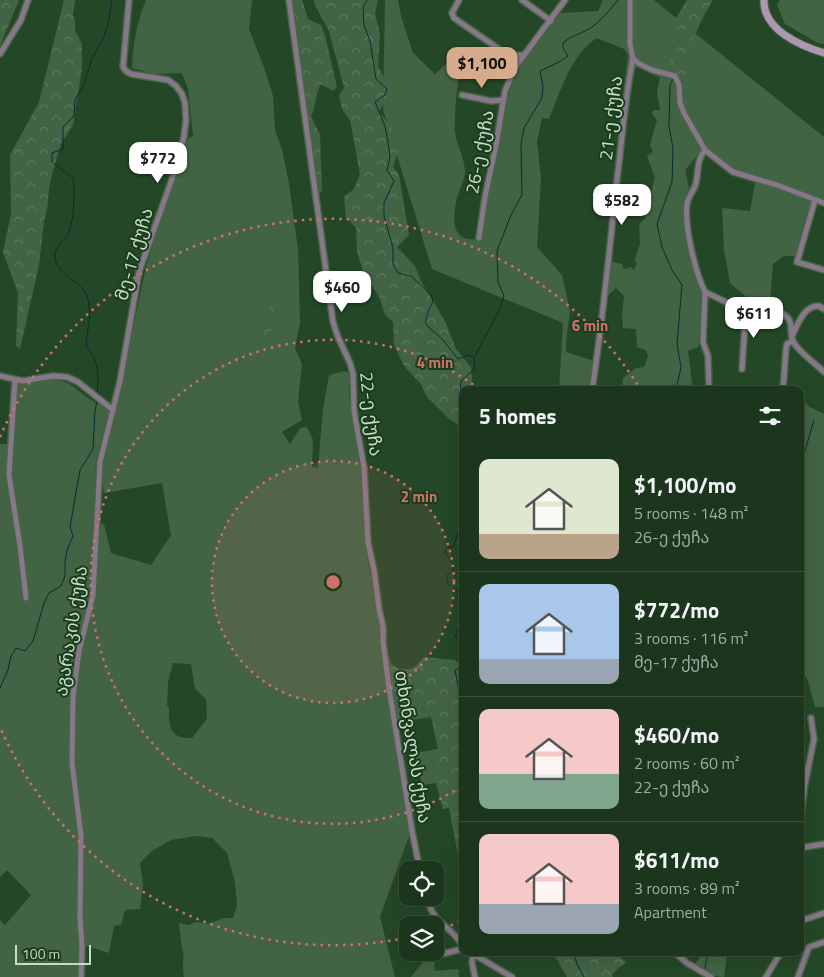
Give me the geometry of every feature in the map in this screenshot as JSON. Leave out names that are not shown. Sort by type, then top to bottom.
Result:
[{"type":"street","points":[[0,54],[20,20],[28,0]]},
{"type":"street","name":"მე-17 ქუჩა","points":[[113,410],[120,381],[139,272],[176,165],[184,136],[186,120],[185,103],[182,94],[176,86],[168,80],[131,74],[126,72],[123,67],[129,0]]},
{"type":"street","name":"22-ე ქუჩა","points":[[289,0],[333,322],[353,374],[354,410],[364,468],[368,543],[383,627]]},
{"type":"street","points":[[459,0],[452,13],[454,18],[509,56],[523,55]]},
{"type":"street","points":[[522,0],[551,20]]},
{"type":"street","name":"26-ე ქუჩა","points":[[479,238],[503,100],[511,76],[523,55],[565,0]]},
{"type":"street","name":"21-ე ქუჩა","points":[[592,386],[602,306],[606,288],[621,142],[633,58],[630,44],[630,0]]},
{"type":"street","points":[[764,0],[765,11],[775,26],[785,35],[824,53]]},
{"type":"street","points":[[633,58],[638,63],[652,70],[675,76],[678,80],[680,103],[684,113],[705,150],[733,172],[777,185],[824,203]]},
{"type":"street","points":[[462,95],[491,101],[503,100]]},
{"type":"street","points":[[705,150],[698,163],[695,186],[687,205],[689,234],[694,262],[705,292],[703,342],[708,356],[710,386]]},
{"type":"street","points":[[815,200],[797,262],[824,270]]},
{"type":"street","points":[[705,292],[728,303],[776,310],[783,313],[789,319],[792,341],[824,372]]},
{"type":"street","points":[[792,334],[802,316],[811,307],[819,306],[824,309]]},
{"type":"street","points":[[742,369],[746,307]]},
{"type":"street","points":[[783,386],[786,344],[792,341]]},
{"type":"street","points":[[0,376],[15,380],[32,380],[53,376],[66,377],[78,382],[113,410]]},
{"type":"street","points":[[15,380],[9,475],[26,598]]},
{"type":"street","name":"აგარაკის ქუჩა","points":[[81,977],[81,836],[72,763],[73,698],[79,651],[93,595],[100,462],[113,410]]},
{"type":"street","name":"თხინვალას ქუჩა","points":[[383,627],[389,688],[418,861]]},
{"type":"street","points":[[804,792],[814,739],[812,718]]},
{"type":"street","points":[[804,847],[824,844]]},
{"type":"street","points":[[430,906],[434,916],[459,939]]},
{"type":"street","points":[[804,920],[824,913]]},
{"type":"street","points":[[798,977],[809,947],[824,942]]},
{"type":"street","points":[[444,954],[459,950]]},
{"type":"street","points":[[471,956],[475,977]]},
{"type":"street","points":[[475,956],[512,977]]},
{"type":"street","points":[[679,956],[711,977]]},
{"type":"street","points":[[766,977],[779,956]]},
{"type":"green space","points":[[0,0],[19,0],[0,46]]},
{"type":"green space","points":[[64,0],[75,0],[73,15],[75,30],[82,44],[82,68],[73,125],[61,144],[52,174],[39,265],[20,349],[16,346],[18,293],[3,252],[11,214],[10,155],[39,102]]},
{"type":"green space","points":[[146,0],[252,0],[249,29],[273,96],[275,131],[282,149],[289,184],[298,249],[300,323],[295,348],[302,364],[298,402],[302,420],[282,432],[290,444],[300,428],[307,427],[313,440],[312,467],[318,468],[323,409],[329,375],[345,371],[350,374],[349,396],[362,476],[364,542],[380,624],[380,640],[386,687],[410,833],[380,917],[395,977],[184,977],[179,923],[189,925],[196,922],[208,924],[224,918],[233,918],[237,906],[235,882],[227,853],[212,838],[196,836],[171,840],[152,851],[140,863],[143,885],[140,909],[125,910],[121,925],[114,926],[109,953],[83,945],[74,749],[76,698],[83,640],[95,597],[99,544],[98,524],[104,524],[111,553],[151,565],[171,535],[162,483],[104,493],[101,466],[119,396],[146,267],[167,198],[188,139],[193,136],[188,89],[182,73],[153,74],[132,68],[133,50],[140,17]],"holes":[[[173,663],[191,664],[195,689],[206,699],[207,719],[192,738],[185,738],[175,734],[169,720],[169,708],[167,705],[168,682]]]},
{"type":"green space","points":[[291,0],[302,0],[308,19],[321,25],[337,87],[333,91],[321,84],[311,116],[320,135],[322,190],[319,195]]},
{"type":"green space","points":[[314,0],[378,0],[375,13],[380,34],[378,66],[390,90],[379,112],[397,136],[398,148],[393,167],[399,175],[409,235],[397,247],[415,266],[421,281],[446,323],[456,349],[471,367],[471,386],[459,386],[459,425],[449,419],[427,397],[420,383],[404,366],[394,345],[393,322],[385,315],[379,296],[364,275],[357,251],[356,228],[346,217],[344,197],[354,189],[360,174],[350,120],[342,109],[339,95],[344,88],[329,31]]},
{"type":"green space","points":[[385,0],[398,0],[413,53],[435,74],[450,60],[460,62],[455,131],[465,172],[456,202],[454,217],[457,231],[465,238],[481,238],[495,148],[505,103],[522,62],[530,49],[560,13],[598,11],[603,0],[654,0],[824,137],[824,200],[815,197],[796,256],[784,256],[773,264],[770,304],[751,301],[730,283],[724,250],[722,208],[750,211],[755,183],[732,173],[703,149],[685,170],[689,188],[685,198],[686,235],[691,263],[701,288],[705,322],[698,347],[688,351],[692,386],[622,386],[623,378],[636,368],[644,367],[648,357],[646,350],[637,347],[636,329],[623,328],[624,296],[616,288],[609,294],[601,324],[596,386],[559,386],[563,323],[432,269],[383,110]],"holes":[[[597,38],[624,49],[628,55],[613,187],[605,287],[600,310],[594,361],[566,352],[570,311],[562,275],[537,247],[541,178],[537,142],[542,118],[549,119],[562,85],[580,53]],[[638,67],[660,77],[657,91],[660,110],[653,110],[652,114],[657,120],[650,145],[653,152],[647,156],[655,178],[645,219],[639,224],[640,244],[634,262],[637,262],[634,270],[631,267],[624,269],[622,264],[613,262],[610,259],[635,69]]]},
{"type":"green space","points":[[687,0],[713,0],[697,31],[690,51],[687,69],[682,78],[678,74],[667,71],[670,68],[669,48],[676,18]]},
{"type":"green space","points":[[780,0],[824,0],[824,44],[818,43],[785,24],[777,5]]},
{"type":"green space","points":[[271,305],[279,311],[273,311],[273,330],[267,332],[264,343],[261,342],[262,321],[268,318],[269,306]]},
{"type":"green space","points":[[49,379],[68,383],[93,401],[110,408],[96,460],[93,539],[95,544],[91,596],[74,658],[71,684],[69,762],[77,820],[79,977],[0,977],[0,920],[5,925],[31,895],[7,870],[0,877],[0,444],[8,444],[11,381],[23,382]]},
{"type":"green space","points":[[804,402],[824,414],[824,707],[815,707],[804,673]]},
{"type":"green space","points":[[386,649],[392,665],[399,669],[410,669],[416,666],[424,657],[455,660],[459,664],[459,860],[449,808],[443,809],[436,783],[423,785],[421,779],[431,779],[436,770],[427,751],[438,749],[431,717],[421,705],[415,706],[412,712],[412,720],[397,723]]},
{"type":"green space","points":[[421,705],[431,717],[412,720],[412,712],[415,706]]},
{"type":"green space","points":[[427,751],[436,770],[431,779],[421,779],[414,753]]},
{"type":"green space","points":[[555,956],[619,956],[626,963],[618,968],[612,975],[613,977],[567,977]]},
{"type":"green space","points":[[702,956],[727,956],[724,977],[707,973],[697,968],[682,957],[694,965]]},
{"type":"green space","points":[[434,961],[435,971],[458,969],[459,977],[411,977],[423,962]]},
{"type":"waterway","points":[[97,393],[96,363],[86,346],[90,314],[89,302],[84,290],[58,267],[55,254],[71,227],[73,178],[52,162],[52,153],[63,149],[63,127],[74,116],[75,100],[83,87],[92,58],[104,37],[112,0]]},
{"type":"waterway","points":[[367,0],[363,7],[364,25],[370,41],[376,79],[387,89],[385,95],[375,102],[385,126],[388,142],[390,157],[387,170],[394,181],[384,203],[384,216],[393,248],[393,264],[398,273],[411,276],[431,295],[433,301],[426,321],[428,327],[443,340],[458,359],[468,355],[474,357],[475,369],[461,381],[461,386]]},
{"type":"waterway","points":[[475,356],[499,310],[504,296],[498,282],[497,251],[511,215],[522,195],[521,144],[524,128],[542,98],[543,87],[540,71],[568,56],[563,48],[563,43],[593,26],[605,16],[618,0]]},
{"type":"waterway","points":[[673,79],[670,85],[669,126],[673,148],[672,182],[657,224],[662,247],[672,270],[682,285],[677,344],[681,367],[677,386]]},
{"type":"waterway","points":[[0,688],[8,670],[11,656],[16,648],[25,651],[33,641],[44,603],[49,593],[61,586],[65,576],[67,550],[73,536],[70,527],[80,470],[93,449],[97,401]]},
{"type":"waterway","points":[[804,454],[814,420]]},
{"type":"waterway","points":[[459,532],[453,547],[446,548],[445,552],[453,565],[453,570],[447,575],[448,584],[458,592],[459,609]]},
{"type":"waterway","points":[[459,628],[455,636],[459,639]]},
{"type":"waterway","points":[[459,668],[455,670],[459,691]]},
{"type":"waterway","points":[[574,956],[584,977]]},
{"type":"waterway","points":[[705,968],[707,956]]}]
